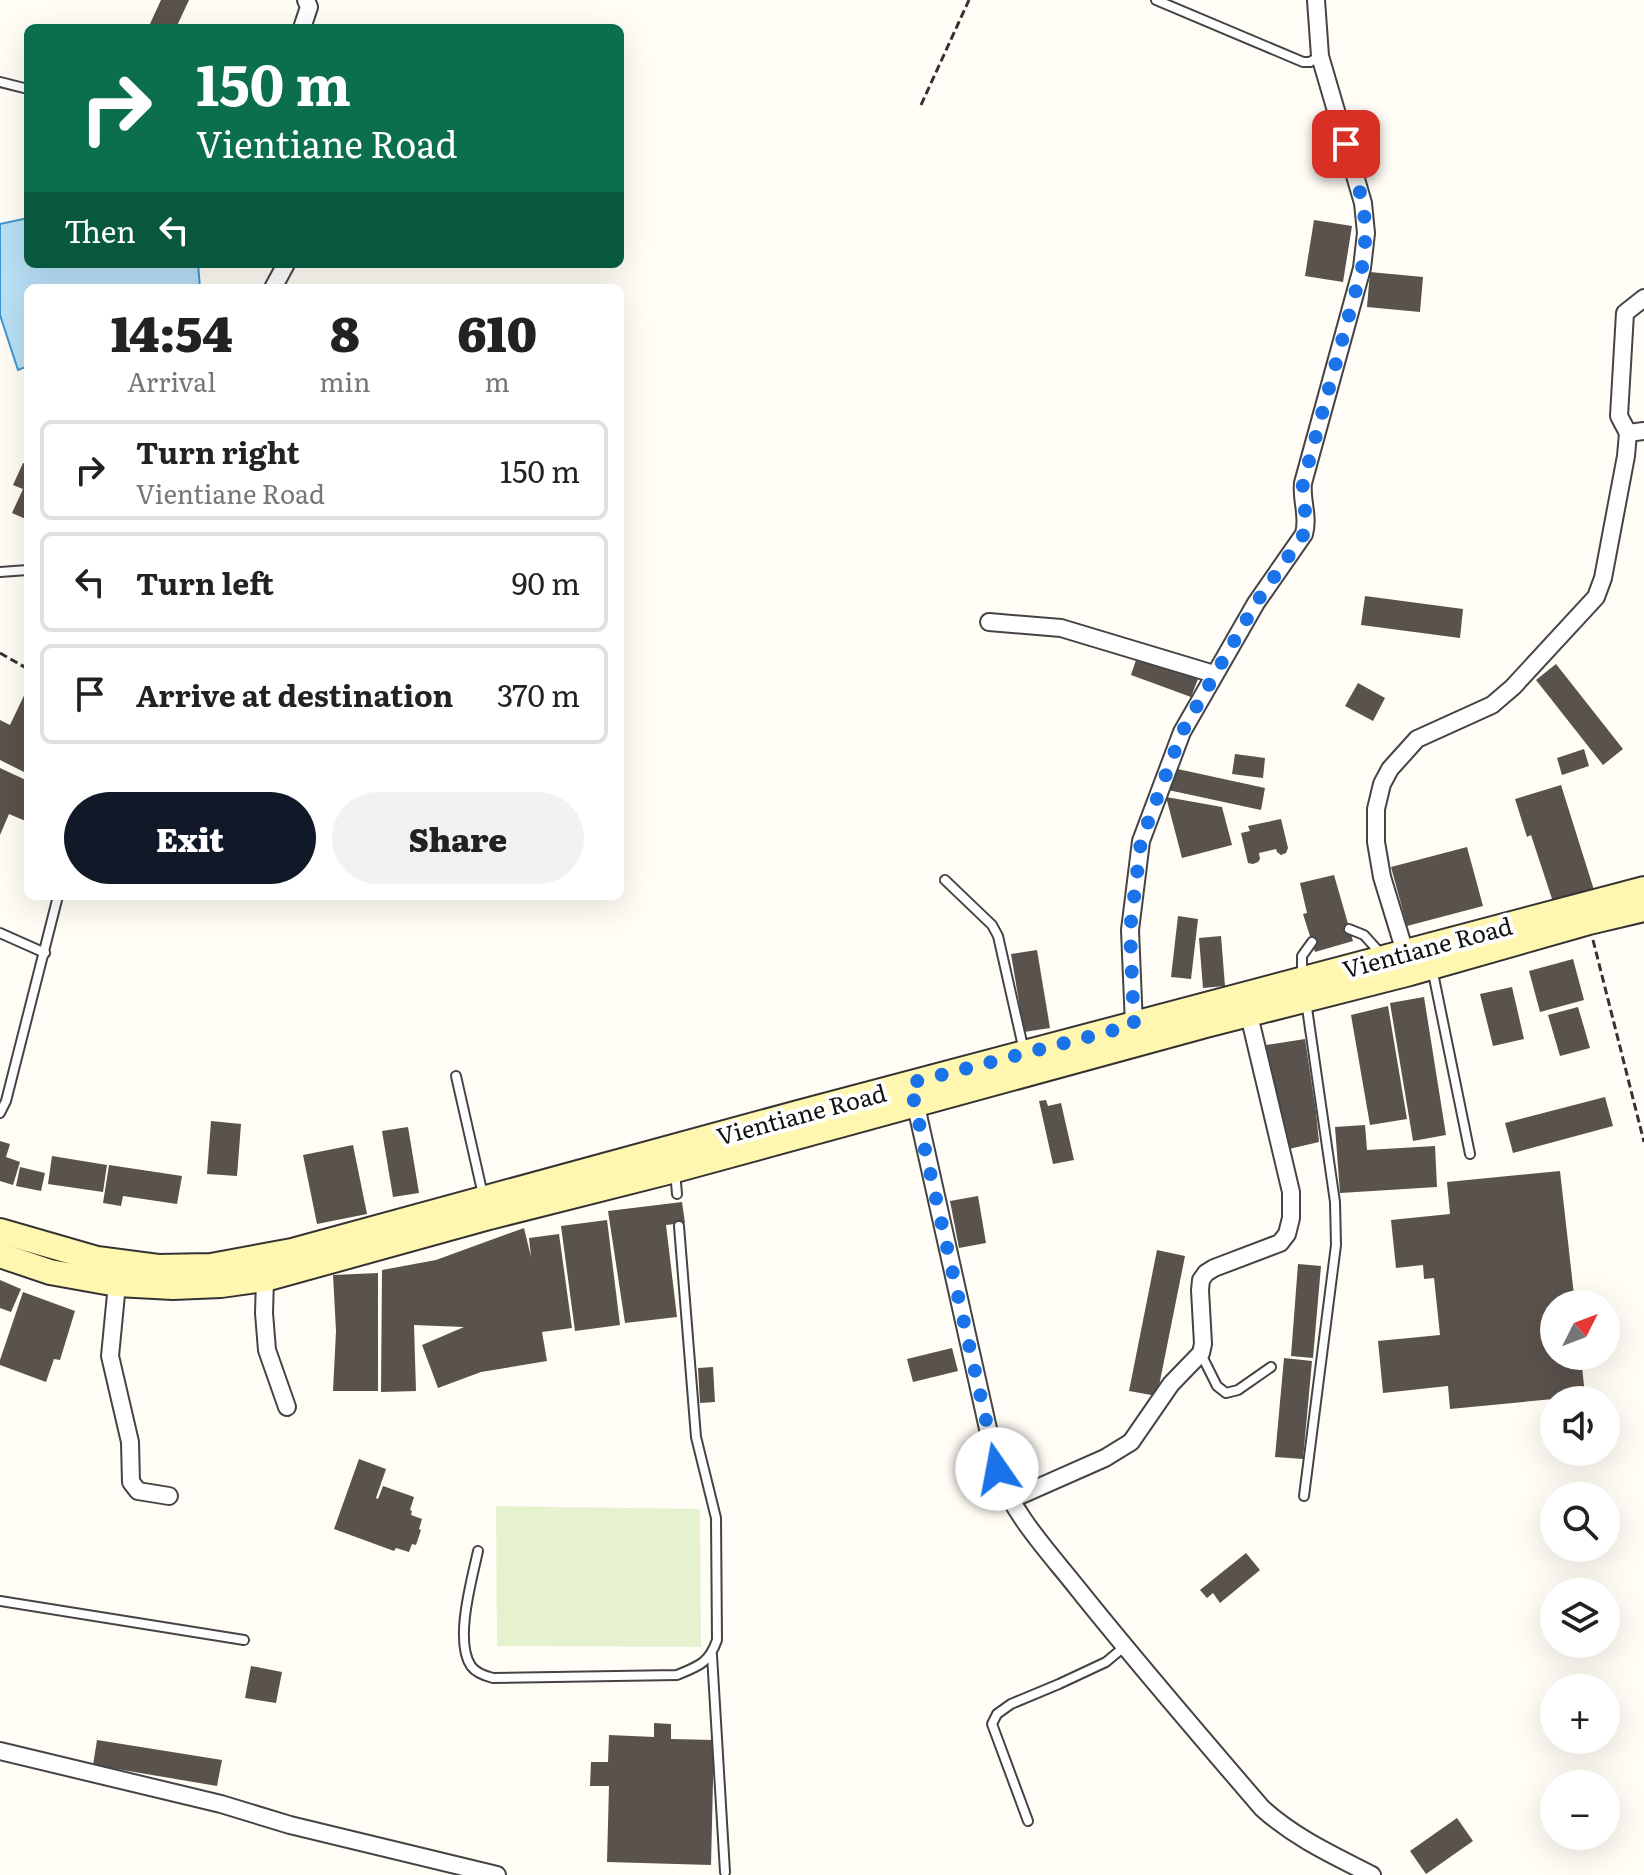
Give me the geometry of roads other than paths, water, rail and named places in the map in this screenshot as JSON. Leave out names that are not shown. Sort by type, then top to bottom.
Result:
[{"type":"main road","name":"Vientiane Road","points":[[0,1231],[97,1259],[158,1267],[211,1266],[292,1251],[913,1094],[1024,1053],[1134,1025],[1304,990],[1394,954],[1644,889]]},
{"type":"main road","points":[[0,1255],[50,1272],[117,1284],[173,1287],[265,1279],[489,1217],[676,1182],[913,1094],[1249,1015],[1304,990],[1431,967],[1644,909]]},
{"type":"street","points":[[303,24],[309,7],[306,0]]},
{"type":"street","points":[[1134,1025],[1130,930],[1141,841],[1182,732],[1256,603],[1304,534],[1307,520],[1303,483],[1362,268],[1366,233],[1363,203],[1320,56],[1316,0]]},
{"type":"street","points":[[1394,954],[1376,842],[1376,809],[1382,784],[1390,769],[1417,739],[1492,705],[1513,687],[1596,597],[1603,578],[1626,456],[1636,432],[1619,416],[1625,313],[1644,298]]},
{"type":"street","points":[[989,622],[1061,628],[1214,674]]},
{"type":"street","points":[[1010,1500],[1105,1458],[1131,1442],[1171,1384],[1201,1353],[1200,1290],[1206,1273],[1280,1243],[1287,1234],[1291,1218],[1291,1192],[1249,1015]]},
{"type":"street","points":[[913,1094],[997,1469],[1010,1500],[1124,1647],[1262,1808],[1281,1826],[1302,1839],[1372,1875]]},
{"type":"street","points":[[265,1279],[267,1350],[287,1407]]},
{"type":"street","points":[[117,1284],[110,1356],[130,1442],[131,1482],[138,1491],[169,1496]]},
{"type":"street","points":[[0,1751],[497,1875]]},
{"type":"lane","points":[[1156,0],[1303,62],[1320,56]]},
{"type":"lane","points":[[0,82],[24,88]]},
{"type":"lane","points":[[0,572],[24,570]]},
{"type":"lane","points":[[945,880],[992,925],[998,936],[1024,1053]]},
{"type":"lane","points":[[0,1113],[6,1101],[57,900]]},
{"type":"lane","points":[[1349,929],[1394,954]]},
{"type":"lane","points":[[0,933],[45,953]]},
{"type":"lane","points":[[1304,1496],[1336,1245],[1335,1202],[1304,990],[1302,956],[1312,942]]},
{"type":"lane","points":[[1431,967],[1470,1154]]},
{"type":"lane","points":[[456,1076],[485,1200]]},
{"type":"lane","points":[[679,1226],[696,1437],[716,1518],[717,1640],[712,1655],[725,1872]]},
{"type":"lane","points":[[1201,1353],[1217,1386],[1226,1393],[1238,1390],[1271,1367]]},
{"type":"lane","points":[[478,1551],[464,1621],[466,1652],[471,1667],[481,1675],[493,1678],[677,1675],[712,1655]]},
{"type":"lane","points":[[0,1601],[244,1640]]},
{"type":"lane","points":[[1028,1821],[992,1724],[997,1714],[1011,1704],[1106,1662],[1124,1647]]},
{"type":"water","points":[[24,219],[24,268],[198,268],[200,284],[24,284],[24,368],[18,370],[0,315],[0,224]]}]
